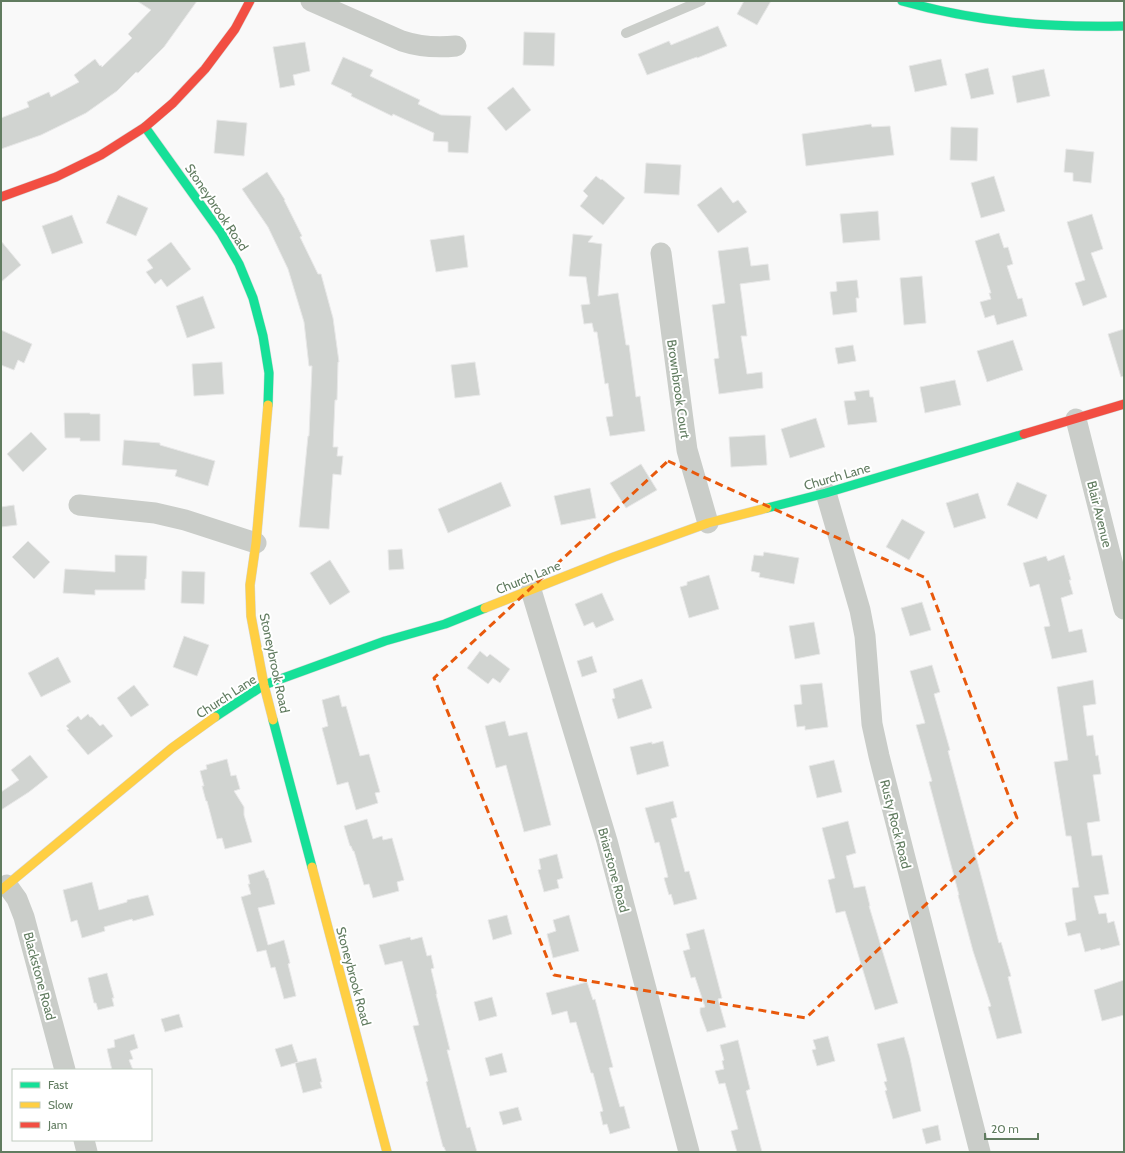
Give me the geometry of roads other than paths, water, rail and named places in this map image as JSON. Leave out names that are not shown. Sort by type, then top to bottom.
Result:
[{"type":"street","points":[[1,197],[62,174],[101,155],[145,127],[173,104],[205,69],[235,28],[250,1]]},
{"type":"street","points":[[311,1],[409,44],[439,48],[456,46]]},
{"type":"street","points":[[902,1],[958,15],[1023,24],[1092,27],[1124,26]]},
{"type":"street","name":"Stoneybrook Road","points":[[145,127],[221,233],[239,264],[253,298],[264,336],[269,373],[268,402],[256,543],[250,585],[251,616],[264,685],[387,1152]]},
{"type":"street","name":"Brownbrook Court","points":[[661,253],[687,450],[708,523]]},
{"type":"street","name":"Church Lane","points":[[4,887],[172,748],[218,715],[264,685],[385,641],[445,624],[614,557],[708,523],[826,494],[1124,404]]},
{"type":"street","name":"Blair Avenue","points":[[1076,419],[1124,609]]},
{"type":"street","name":"Rusty Rock Road","points":[[826,494],[860,610],[865,636],[872,724],[879,756],[980,1152]]},
{"type":"street","points":[[79,505],[155,513],[185,520],[256,543]]},
{"type":"street","name":"Briarstone Road","points":[[530,590],[607,841],[689,1152]]},
{"type":"street","name":"Blackstone Road","points":[[4,887],[17,899],[24,918],[65,1069]]},
{"type":"street","points":[[84,1141],[87,1152]]},
{"type":"lane","points":[[626,33],[701,1]]}]
